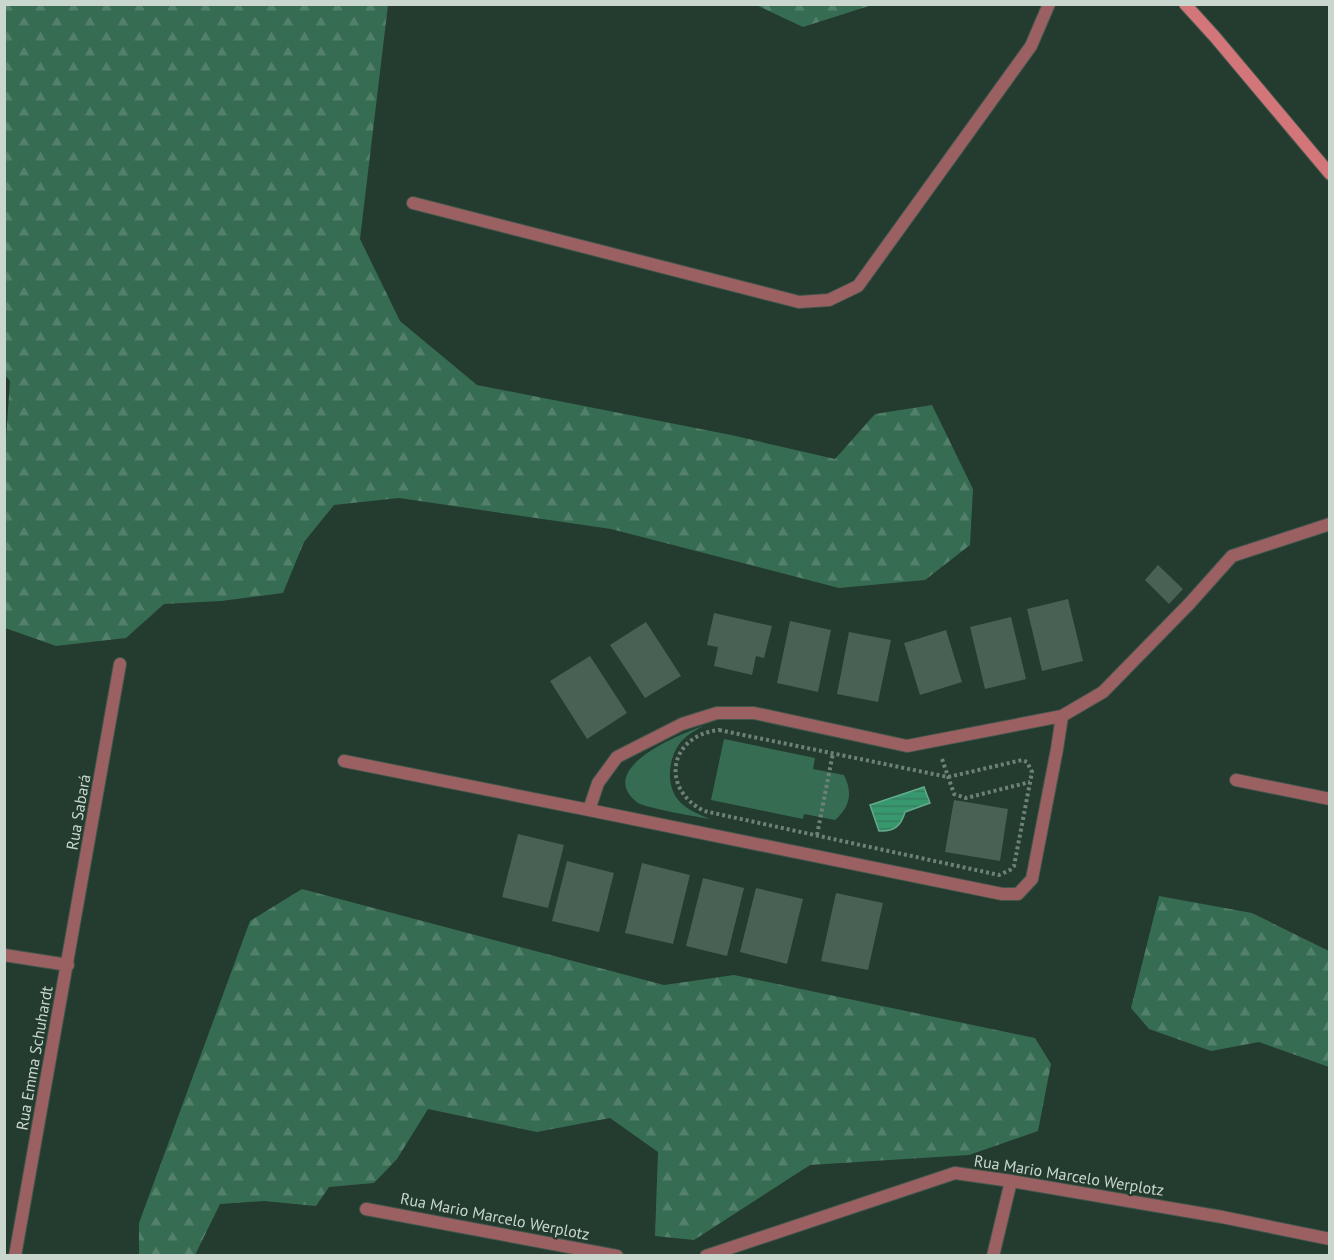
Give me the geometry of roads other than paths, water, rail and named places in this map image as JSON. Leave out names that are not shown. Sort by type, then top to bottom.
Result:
[{"type":"main road","points":[[1185,4],[1329,174]]},
{"type":"street","points":[[413,203],[799,302],[829,300],[858,286],[1031,46],[1049,4]]},
{"type":"street","points":[[589,810],[598,783],[617,757],[682,724],[717,713],[754,713],[907,746],[1062,716],[1103,692],[1190,603],[1232,556],[1329,524]]},
{"type":"street","name":"Rua Sabará","points":[[68,965],[120,664]]},
{"type":"street","points":[[344,761],[1002,894],[1018,894],[1032,879],[1058,749],[1062,716]]},
{"type":"street","points":[[1236,780],[1329,799]]},
{"type":"street","name":"Rua Emma Schuhardt","points":[[4,955],[68,965],[15,1256]]},
{"type":"street","name":"Rua Mario Marcelo Werplotz","points":[[706,1256],[954,1173],[1011,1180],[1222,1217],[1329,1239]]},
{"type":"street","points":[[993,1256],[1011,1180]]},
{"type":"street","name":"Rua Mario Marcelo Werplotz","points":[[366,1209],[618,1256]]}]
